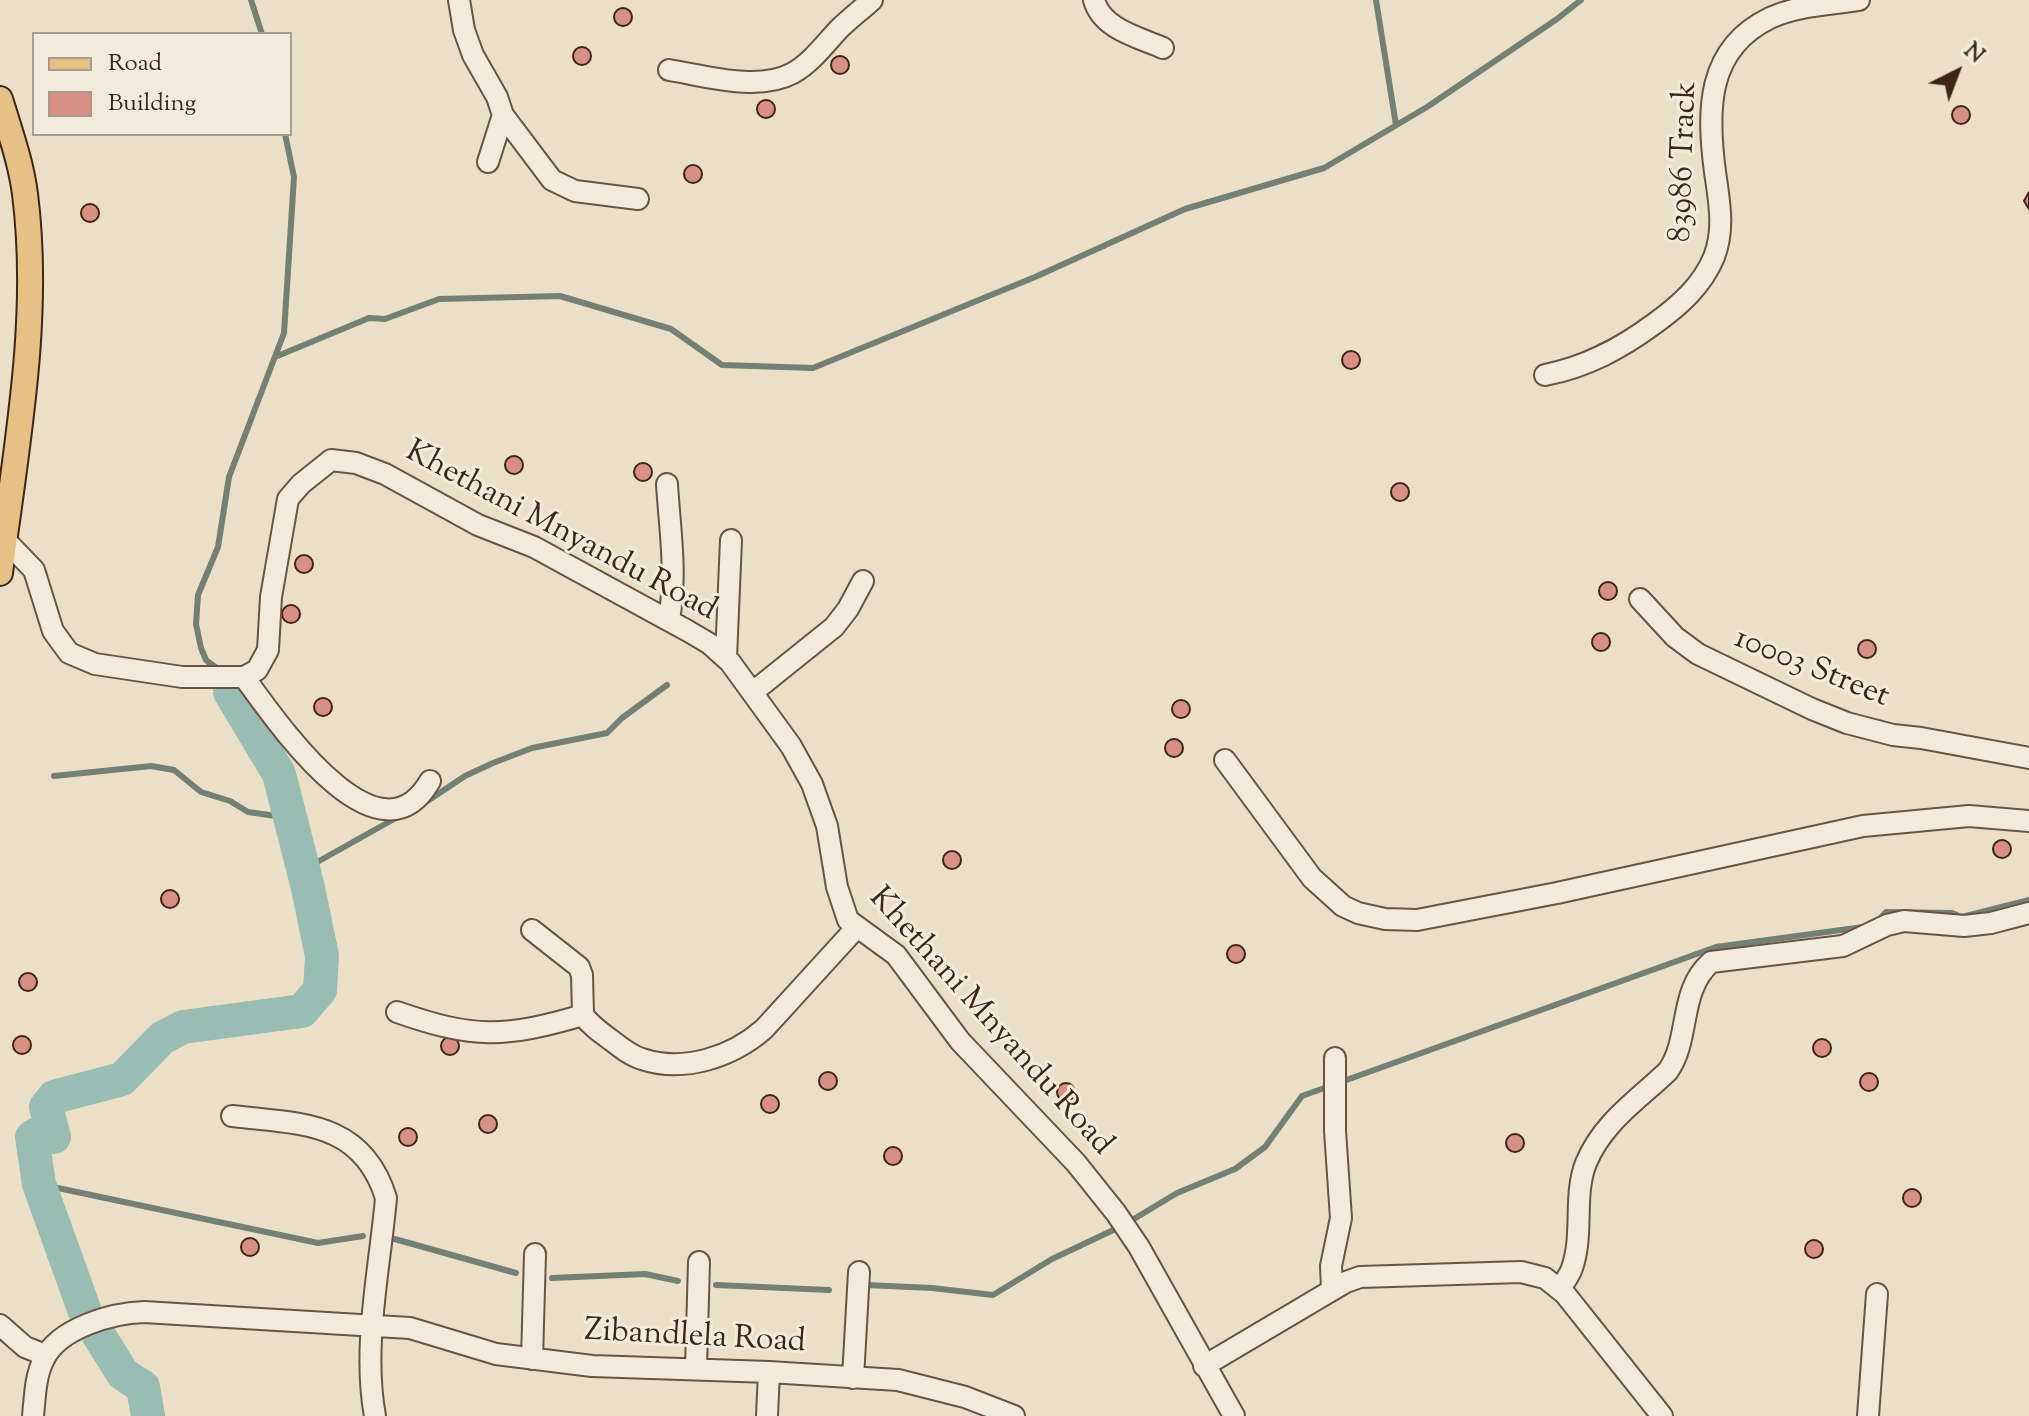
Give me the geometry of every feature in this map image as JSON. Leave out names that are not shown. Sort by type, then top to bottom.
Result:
[{"type":"main road","points":[[0,99],[25,191],[31,269],[29,336],[0,570]]},
{"type":"street","points":[[459,0],[464,30],[473,55],[497,97],[503,115],[552,180],[575,191],[638,199]]},
{"type":"street","points":[[669,70],[740,81],[785,77],[810,59],[872,0]]},
{"type":"street","points":[[1094,0],[1096,10],[1111,26],[1163,48]]},
{"type":"street","name":"83986 Track","points":[[1545,375],[1577,369],[1618,349],[1667,315],[1701,281],[1713,257],[1720,226],[1712,97],[1716,76],[1735,44],[1772,17],[1819,4],[1859,0]]},
{"type":"street","points":[[488,162],[503,115]]},
{"type":"street","name":"Khethani Mnyandu Road","points":[[244,677],[257,670],[268,650],[271,597],[288,499],[331,460],[356,463],[385,474],[478,525],[567,563],[710,644],[726,658],[753,692],[791,746],[812,784],[827,826],[842,907],[848,920],[896,955],[960,1041],[1076,1163],[1116,1213],[1139,1247],[1234,1416]]},
{"type":"street","points":[[667,484],[674,556],[674,587],[669,620]]},
{"type":"street","points":[[5,540],[34,570],[53,631],[69,653],[95,664],[182,677],[244,677],[297,747],[333,782],[361,802],[386,810],[400,809],[413,803],[430,781]]},
{"type":"street","points":[[726,658],[731,540]]},
{"type":"street","points":[[753,692],[834,627],[863,581]]},
{"type":"street","name":"10003 Street","points":[[1640,599],[1675,637],[1698,654],[1812,709],[1847,723],[1893,735],[2029,758]]},
{"type":"street","points":[[1225,760],[1312,878],[1343,906],[1385,919],[1417,920],[1863,826],[1969,816],[2029,821]]},
{"type":"street","points":[[1560,1289],[1572,1269],[1577,1247],[1579,1194],[1585,1165],[1610,1124],[1675,1061],[1689,997],[1701,973],[1711,962],[1843,946],[1887,925],[1904,921],[1964,926],[2029,913]]},
{"type":"street","points":[[532,930],[579,967],[583,1015],[596,1029],[641,1059],[673,1063],[703,1061],[748,1043],[857,927]]},
{"type":"street","points":[[397,1012],[454,1030],[509,1033],[536,1029],[583,1015]]},
{"type":"street","points":[[1332,1290],[1331,1266],[1341,1218],[1335,1131],[1335,1058]]},
{"type":"street","points":[[232,1116],[317,1126],[337,1133],[367,1161],[382,1184],[386,1198],[373,1325],[372,1399],[375,1416]]},
{"type":"street","points":[[532,1359],[535,1254]]},
{"type":"street","points":[[696,1368],[699,1262]]},
{"type":"street","points":[[853,1378],[859,1272]]},
{"type":"street","points":[[1204,1366],[1332,1290],[1360,1277],[1521,1272],[1545,1278],[1560,1289],[1662,1416]]},
{"type":"street","points":[[1868,1416],[1877,1294]]},
{"type":"street","name":"Zibandlela Road","points":[[45,1355],[57,1343],[93,1322],[127,1313],[373,1325],[410,1328],[496,1354],[592,1366],[696,1368],[898,1380],[965,1397],[1014,1416]]},
{"type":"street","points":[[0,1325],[25,1347],[45,1355],[33,1416]]},
{"type":"street","points":[[767,1416],[769,1372]]},
{"type":"building","points":[[619,8],[627,8],[632,17],[630,24],[619,26],[614,21],[614,13]]},
{"type":"building","points":[[582,47],[591,56],[582,65],[573,56]]},
{"type":"building","points":[[836,56],[844,56],[849,65],[847,72],[836,74],[831,69],[831,61]]},
{"type":"building","points":[[766,100],[775,109],[766,118],[757,109]]},
{"type":"building","points":[[1961,106],[1970,115],[1961,124],[1952,115]]},
{"type":"building","points":[[693,165],[700,167],[700,181],[693,183],[686,181],[684,174],[686,167]]},
{"type":"building","points":[[2029,192],[2029,209],[2024,201]]},
{"type":"building","points":[[90,204],[97,206],[97,220],[90,222],[83,220],[81,213],[83,206]]},
{"type":"building","points":[[1351,351],[1358,353],[1358,367],[1351,369],[1344,367],[1342,360],[1344,353]]},
{"type":"building","points":[[514,456],[523,465],[514,474],[505,465]]},
{"type":"building","points":[[639,463],[647,463],[652,472],[650,479],[639,481],[634,476],[634,468]]},
{"type":"building","points":[[1400,483],[1407,485],[1407,499],[1400,501],[1393,499],[1391,492],[1393,485]]},
{"type":"building","points":[[304,555],[311,557],[311,571],[304,573],[297,571],[295,564],[297,557]]},
{"type":"building","points":[[1608,582],[1615,584],[1615,598],[1608,600],[1601,598],[1599,591],[1601,584]]},
{"type":"building","points":[[287,605],[295,605],[300,614],[298,621],[287,623],[282,618],[282,610]]},
{"type":"building","points":[[1601,633],[1610,642],[1601,651],[1592,642]]},
{"type":"building","points":[[1867,640],[1874,642],[1874,656],[1867,658],[1860,656],[1858,649],[1860,642]]},
{"type":"building","points":[[323,698],[332,707],[323,716],[314,707]]},
{"type":"building","points":[[1181,700],[1190,709],[1181,718],[1172,709]]},
{"type":"building","points":[[1170,739],[1178,739],[1183,748],[1181,755],[1170,757],[1165,752],[1165,744]]},
{"type":"building","points":[[1998,840],[2006,840],[2011,849],[2009,856],[1998,858],[1993,853],[1993,845]]},
{"type":"building","points":[[952,851],[961,860],[952,869],[943,860]]},
{"type":"building","points":[[166,890],[174,890],[179,899],[177,906],[166,908],[161,903],[161,895]]},
{"type":"building","points":[[1236,945],[1245,954],[1236,963],[1227,954]]},
{"type":"building","points":[[28,973],[37,982],[28,991],[19,982]]},
{"type":"building","points":[[22,1036],[31,1045],[22,1054],[13,1045]]},
{"type":"building","points":[[450,1037],[459,1046],[450,1055],[441,1046]]},
{"type":"building","points":[[1818,1039],[1826,1039],[1831,1048],[1829,1055],[1818,1057],[1813,1052],[1813,1044]]},
{"type":"building","points":[[824,1072],[832,1072],[837,1081],[835,1088],[824,1090],[819,1085],[819,1077]]},
{"type":"building","points":[[1865,1073],[1873,1073],[1878,1082],[1876,1089],[1865,1091],[1860,1086],[1860,1078]]},
{"type":"building","points":[[1066,1083],[1073,1085],[1073,1099],[1066,1101],[1059,1099],[1057,1092],[1059,1085]]},
{"type":"building","points":[[766,1095],[774,1095],[779,1104],[777,1111],[766,1113],[761,1108],[761,1100]]},
{"type":"building","points":[[488,1115],[497,1124],[488,1133],[479,1124]]},
{"type":"building","points":[[408,1128],[417,1137],[408,1146],[399,1137]]},
{"type":"building","points":[[1515,1134],[1524,1143],[1515,1152],[1506,1143]]},
{"type":"building","points":[[889,1147],[897,1147],[902,1156],[900,1163],[889,1165],[884,1160],[884,1152]]},
{"type":"building","points":[[1908,1189],[1916,1189],[1921,1198],[1919,1205],[1908,1207],[1903,1202],[1903,1194]]},
{"type":"building","points":[[250,1238],[259,1247],[250,1256],[241,1247]]},
{"type":"building","points":[[1814,1240],[1823,1249],[1814,1258],[1805,1249]]},
{"type":"waterway","points":[[251,0],[261,32]]},
{"type":"waterway","points":[[1376,0],[1396,125]]},
{"type":"waterway","points":[[275,357],[369,318],[385,319],[439,299],[560,296],[671,329],[722,365],[813,368],[1035,277],[1185,209],[1324,168],[1427,107],[1581,0]]},
{"type":"waterway","points":[[219,670],[206,660],[201,648],[196,624],[198,595],[218,547],[229,477],[284,333],[294,177],[285,136]]},
{"type":"waterway","points":[[417,808],[465,776],[493,763],[532,748],[607,733],[667,685]]},
{"type":"waterway","points":[[84,1309],[39,1184],[32,1137],[41,1132],[54,1137],[46,1107],[54,1097],[122,1079],[162,1038],[183,1027],[302,1011],[320,990],[322,956],[279,774],[230,692]]},
{"type":"waterway","points":[[54,776],[151,766],[174,770],[201,792],[230,801],[248,812],[290,818]]},
{"type":"waterway","points":[[303,870],[403,814]]},
{"type":"waterway","points":[[1879,920],[1886,912],[1952,913],[1962,917],[2029,900]]},
{"type":"waterway","points":[[866,1285],[993,1295],[1052,1259],[1124,1225],[1177,1193],[1235,1169],[1265,1147],[1302,1096],[1716,947],[1863,927]]},
{"type":"waterway","points":[[39,1184],[318,1243],[363,1236]]},
{"type":"waterway","points":[[391,1238],[516,1273]]},
{"type":"waterway","points":[[552,1278],[645,1274],[678,1281]]},
{"type":"waterway","points":[[716,1285],[829,1290]]},
{"type":"waterway","points":[[98,1334],[123,1374],[143,1387],[148,1416]]}]
